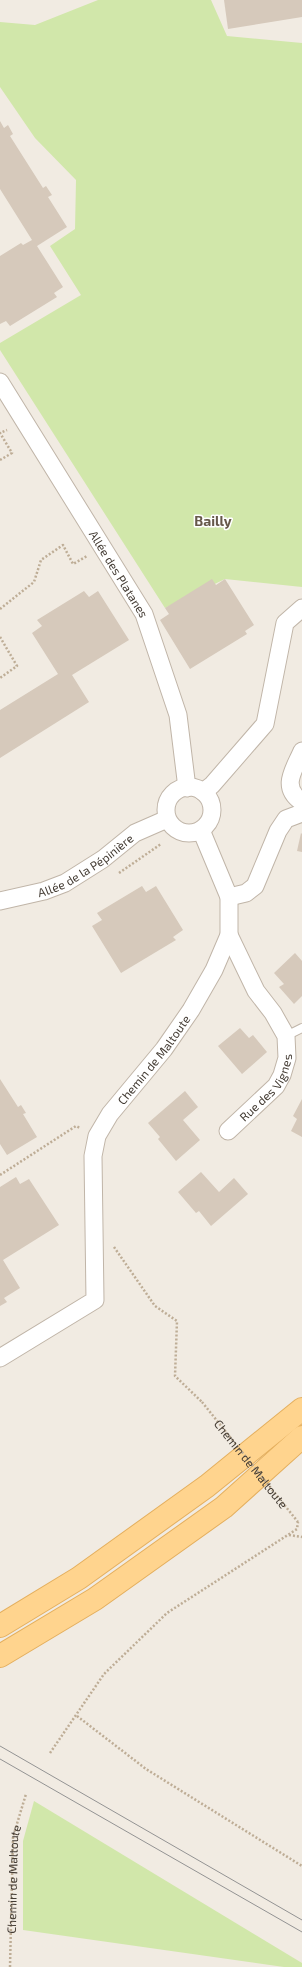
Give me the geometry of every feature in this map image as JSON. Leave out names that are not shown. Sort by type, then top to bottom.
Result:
[{"type":"main road","points":[[0,1626],[79,1578],[207,1486],[302,1409]]},
{"type":"main road","points":[[0,1656],[95,1599],[224,1508],[302,1438]]},
{"type":"street","name":"Allée des Platanes","points":[[0,382],[144,614],[178,715],[187,788]]},
{"type":"street","points":[[203,792],[212,785],[265,724],[286,623],[302,608]]},
{"type":"street","points":[[302,751],[289,782],[290,790],[302,802]]},
{"type":"street","points":[[187,788],[197,788],[203,792],[212,804],[211,819],[201,830],[195,833],[180,832],[175,829],[167,819],[166,804],[170,797],[175,791],[187,788]]},
{"type":"street","points":[[229,897],[246,893],[255,886],[278,831],[286,819],[302,813]]},
{"type":"street","name":"Allée de la Pépinière","points":[[0,901],[44,891],[65,883],[103,858],[135,833],[167,819]]},
{"type":"street","name":"Chemin de Maltoute","points":[[0,1358],[95,1300],[92,1156],[97,1136],[110,1114],[164,1049],[191,1010],[214,970],[229,935],[229,897],[201,830]]},
{"type":"street","name":"Rue des Vignes","points":[[228,1131],[276,1086],[287,1058],[286,1036],[273,1013],[256,991],[229,935]]},
{"type":"lane","name":"Rue des Vignes","points":[[286,1036],[302,1028]]},
{"type":"path","points":[[0,460],[12,453],[0,433],[24,421]]},
{"type":"path","points":[[0,609],[34,582],[41,560],[63,545],[74,564],[103,546]]},
{"type":"path","points":[[0,637],[17,666],[0,678]]},
{"type":"path","points":[[0,1175],[76,1126],[97,1136]]},
{"type":"path","name":"Chemin de Maltoute","points":[[50,1753],[77,1716],[104,1674],[156,1622],[167,1613],[297,1529],[298,1522],[202,1402],[175,1376],[177,1321],[156,1306],[111,1244],[93,1226]]},
{"type":"path","points":[[288,1535],[302,1537]]},
{"type":"path","points":[[77,1716],[146,1769],[302,1866]]},
{"type":"path","name":"Chemin de Maltoute","points":[[10,1967],[13,1837],[26,1794]]},
{"type":"green space","points":[[98,0],[211,0],[227,36],[302,43],[302,587],[225,579],[165,608],[0,350],[0,343],[81,295],[50,246],[75,229],[76,180],[35,138],[0,87],[0,22],[35,25]]},
{"type":"green space","points":[[34,1801],[302,1963],[302,1967],[284,1967],[23,1930],[23,1841]]},
{"type":"building","points":[[224,0],[302,0],[302,17],[228,29]]},
{"type":"building","points":[[0,121],[4,128],[8,125],[13,134],[10,136],[43,188],[46,186],[52,195],[48,197],[67,227],[37,246],[63,287],[54,293],[57,297],[10,326],[6,321],[0,324],[0,256],[21,243],[23,245],[32,240],[0,189]]},
{"type":"building","points":[[212,579],[216,585],[225,579],[254,625],[245,631],[247,634],[190,669],[160,620],[169,614],[165,608]]},
{"type":"building","points":[[84,591],[89,597],[98,591],[129,640],[72,675],[89,702],[0,758],[0,710],[58,674],[32,633],[42,626],[37,620]]},
{"type":"building","points":[[301,833],[302,834],[302,852],[297,851]]},
{"type":"building","points":[[142,886],[146,892],[156,886],[183,930],[173,937],[176,940],[121,973],[92,926],[102,920],[97,913]]},
{"type":"building","points":[[295,953],[302,961],[302,996],[294,1004],[279,987],[284,984],[274,973]]},
{"type":"building","points":[[240,1028],[249,1038],[253,1035],[267,1052],[242,1074],[218,1046]]},
{"type":"building","points":[[0,1079],[18,1107],[21,1105],[26,1113],[23,1114],[37,1137],[7,1155],[0,1144]]},
{"type":"building","points":[[185,1091],[198,1107],[183,1120],[200,1140],[176,1161],[158,1139],[160,1137],[148,1123]]},
{"type":"building","points":[[302,1099],[302,1137],[291,1131],[297,1119],[293,1116]]},
{"type":"building","points":[[201,1172],[219,1192],[234,1178],[248,1194],[211,1226],[199,1211],[196,1213],[178,1192]]},
{"type":"building","points":[[16,1177],[20,1184],[29,1179],[59,1225],[3,1260],[20,1288],[4,1298],[7,1302],[0,1306],[0,1187]]},
{"type":"tram line","points":[[0,1746],[302,1920]]},
{"type":"tram line","points":[[0,1759],[302,1932]]},
{"type":"district","name":"Bailly","points":[[213,520]]}]
